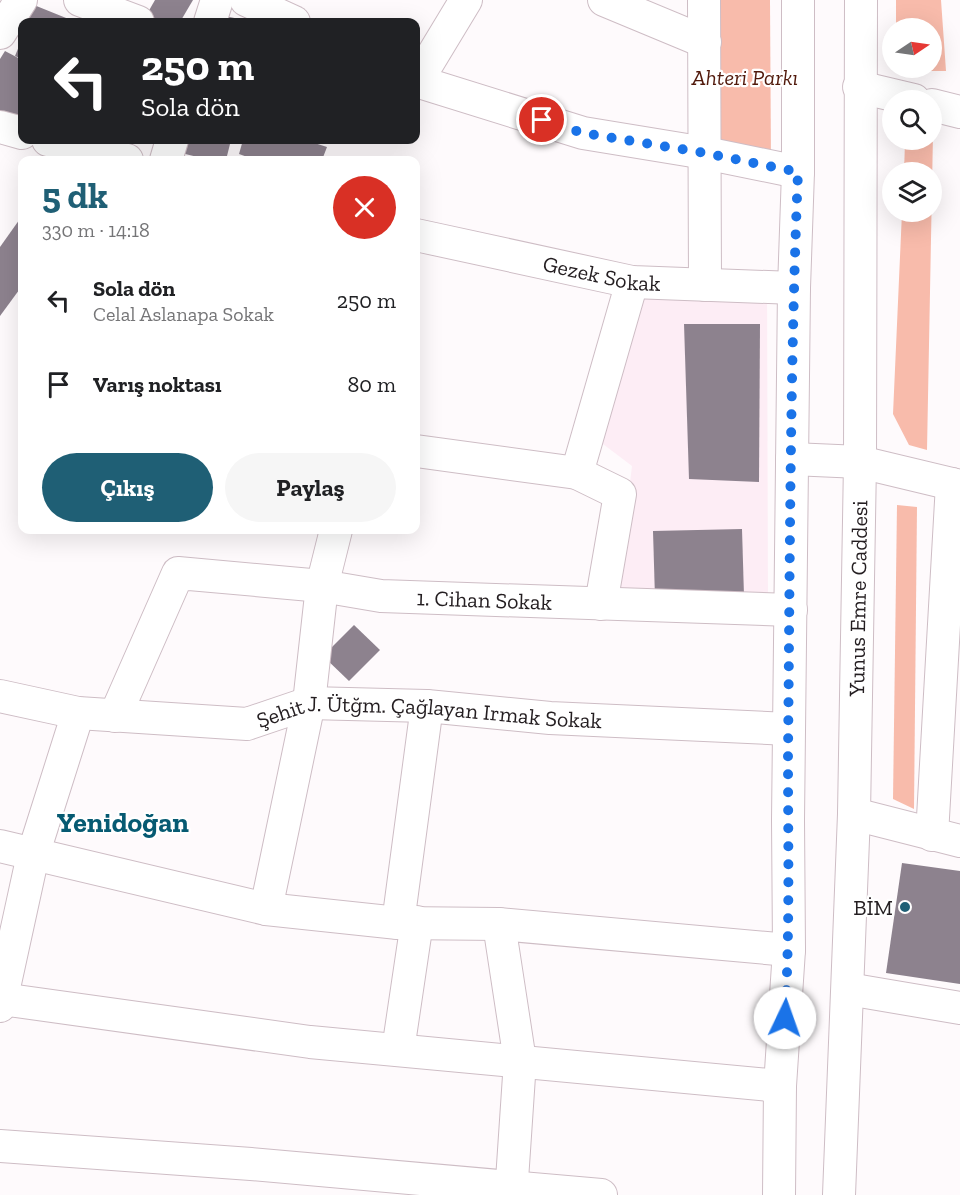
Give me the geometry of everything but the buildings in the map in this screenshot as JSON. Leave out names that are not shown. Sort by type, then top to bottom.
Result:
[{"type":"street","points":[[1,29],[21,0]]},
{"type":"street","points":[[80,0],[127,18]]},
{"type":"street","points":[[211,18],[217,0]]},
{"type":"street","points":[[246,0],[285,18]]},
{"type":"street","points":[[420,75],[466,0]]},
{"type":"street","points":[[604,0],[705,42]]},
{"type":"street","points":[[704,0],[705,285]]},
{"type":"street","points":[[779,1195],[780,1086],[789,950],[790,610],[794,288],[798,172],[798,0]]},
{"type":"street","name":"Yunus Emre Caddesi","points":[[839,1195],[854,814],[860,462],[861,0]]},
{"type":"street","points":[[420,82],[583,133],[705,153],[798,172]]},
{"type":"street","points":[[860,87],[882,92]]},
{"type":"street","points":[[942,108],[960,112]]},
{"type":"street","points":[[0,127],[18,132]]},
{"type":"street","points":[[64,144],[111,156]]},
{"type":"street","name":"Gezek Sokak","points":[[420,236],[632,282],[794,288]]},
{"type":"street","points":[[577,473],[632,282]]},
{"type":"street","points":[[420,452],[577,473],[620,494],[601,604]]},
{"type":"street","points":[[792,459],[860,462],[956,485],[946,838],[854,814]]},
{"type":"street","points":[[266,909],[309,703],[322,586],[335,534]]},
{"type":"street","name":"1. Cihan Sokak","points":[[115,716],[178,573],[322,586],[381,596],[790,610]]},
{"type":"street","name":"Şehit J. Ütğm. Çağlayan Irmak Sokak","points":[[0,696],[78,712],[247,724],[309,703],[427,706],[550,718],[789,729]]},
{"type":"street","points":[[398,1050],[427,706]]},
{"type":"street","points":[[78,712],[33,855],[1,1002],[309,1042],[780,1086]]},
{"type":"street","points":[[0,846],[266,909],[408,922],[499,924],[789,950]]},
{"type":"street","points":[[499,924],[520,1061],[511,1191]]},
{"type":"street","points":[[848,988],[960,1008]]},
{"type":"street","points":[[0,1146],[250,1164],[511,1191],[600,1195]]},
{"type":"shaded area","points":[[640,276],[767,281],[768,599],[616,596],[632,466],[595,438]]},
{"type":"green space","name":"Ahteri Parkı","points":[[718,0],[770,0],[771,165],[721,153]]},
{"type":"green space","points":[[896,0],[941,0],[946,71],[942,71],[942,18],[896,18]]},
{"type":"green space","points":[[905,150],[933,150],[932,162],[904,162]]},
{"type":"green space","points":[[902,222],[932,222],[927,450],[909,445],[893,414]]},
{"type":"green space","points":[[897,505],[917,507],[914,809],[893,799]]},
{"type":"place","name":"BİM","points":[[905,907]]},
{"type":"district","name":"Yenidoğan","points":[[123,822]]},
{"type":"route","points":[[542,120],[583,133],[705,153],[798,172],[792,361],[789,950],[785,1018]]}]
